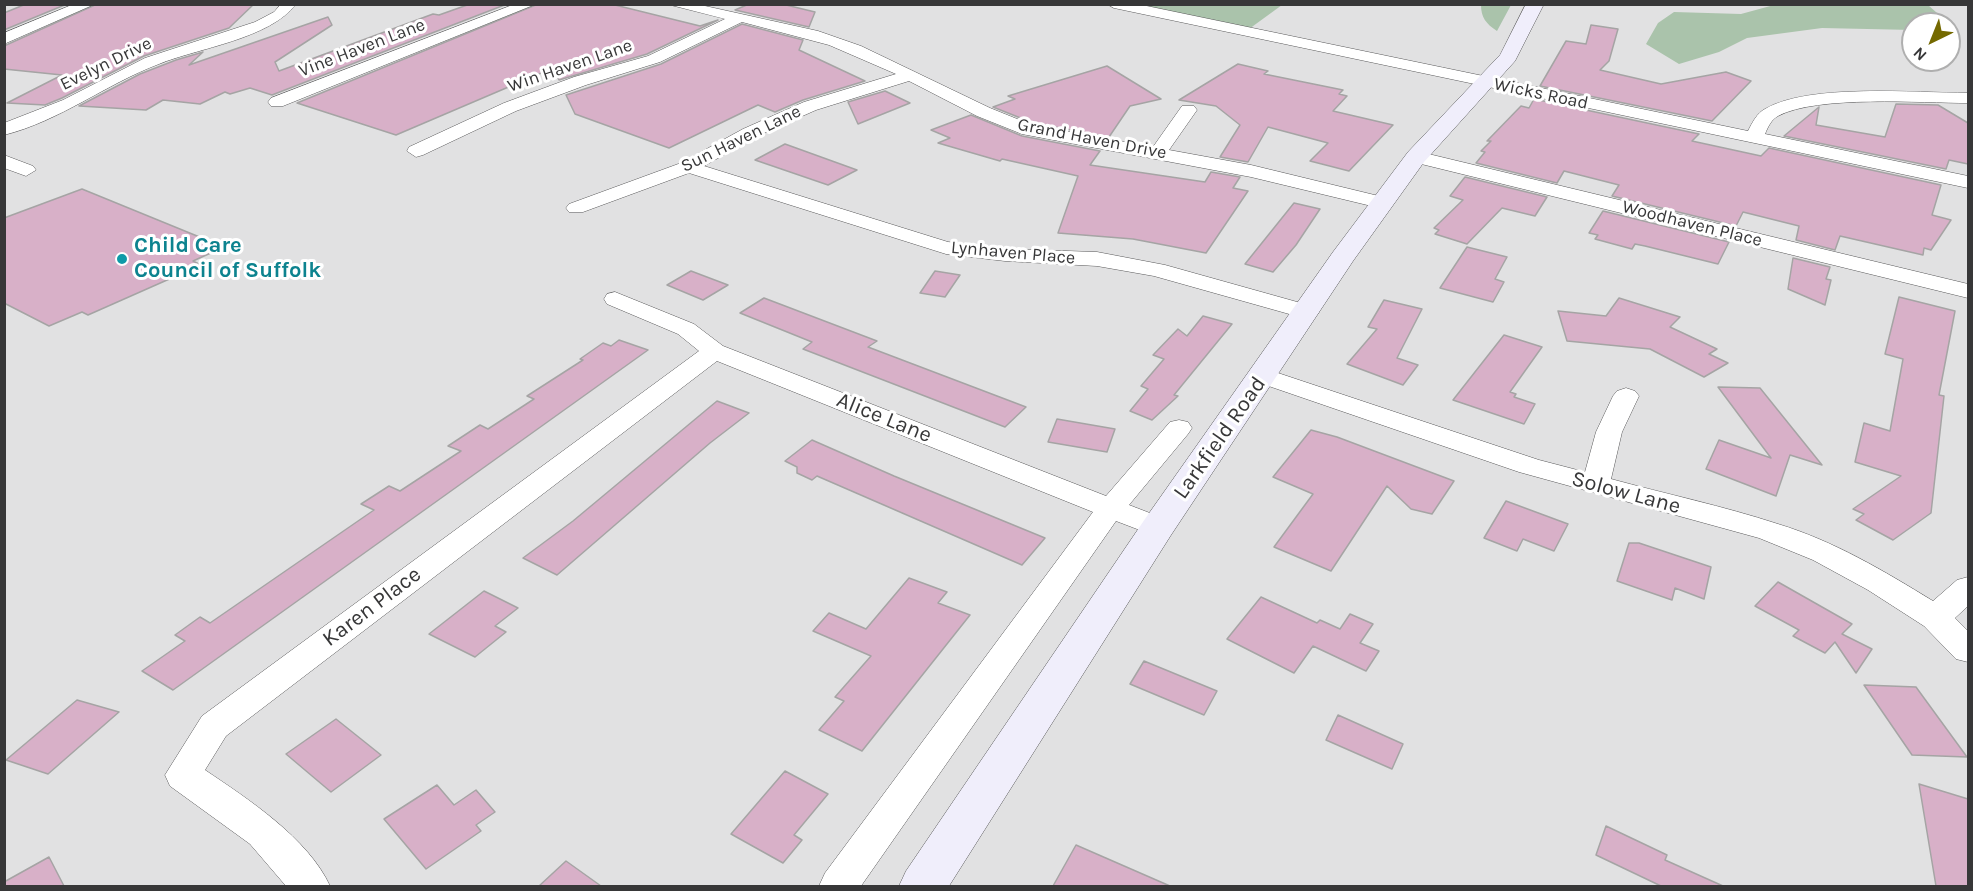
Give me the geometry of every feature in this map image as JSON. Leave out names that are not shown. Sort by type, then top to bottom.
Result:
[{"type":"main road","name":"Larkfield Road","points":[[923,886],[1158,527],[1342,258],[1416,157],[1508,57],[1535,4]]},
{"type":"street","points":[[4,39],[88,4]]},
{"type":"street","name":"Evelyn Drive","points":[[4,130],[69,104],[151,61],[260,24],[279,15],[289,4]]},
{"type":"street","name":"Vine Haven Lane","points":[[277,102],[529,4]]},
{"type":"street","name":"Grand Haven Drive","points":[[674,4],[829,40],[855,49],[994,118],[1028,130],[1160,152],[1384,202]]},
{"type":"street","name":"Wicks Road","points":[[1114,4],[1968,182]]},
{"type":"street","name":"Win Haven Lane","points":[[416,151],[510,107],[580,81],[654,59],[738,19]]},
{"type":"street","name":"Sun Haven Lane","points":[[576,208],[688,167],[749,133],[810,106],[908,76]]},
{"type":"street","points":[[1755,138],[1759,124],[1771,112],[1802,102],[1968,98]]},
{"type":"street","points":[[1160,152],[1188,110]]},
{"type":"street","name":"Woodhaven Place","points":[[1416,157],[1968,291]]},
{"type":"street","points":[[4,161],[26,170]]},
{"type":"street","name":"Lynhaven Place","points":[[688,167],[946,248],[1005,255],[1096,259],[1157,270],[1306,312]]},
{"type":"street","name":"Alice Lane","points":[[615,300],[686,329],[714,351],[1158,527]]},
{"type":"street","name":"Karen Place","points":[[310,886],[263,832],[183,775],[214,726],[714,351]]},
{"type":"street","name":"Solow Lane","points":[[1263,376],[1529,466],[1769,531],[1824,553],[1879,582],[1935,618],[1968,650]]},
{"type":"street","points":[[1595,485],[1609,432],[1626,396]]},
{"type":"street","name":"Larkfield Road","points":[[838,886],[1111,508],[1179,428]]},
{"type":"street","points":[[1935,618],[1968,588]]},
{"type":"green space","points":[[1133,5],[1282,5],[1249,29]]},
{"type":"green space","points":[[1481,5],[1511,5],[1497,31],[1485,20]]},
{"type":"green space","points":[[1774,5],[1928,5],[1936,12],[1901,12],[1901,30],[1822,28],[1747,38],[1719,52],[1679,64],[1646,44],[1658,23],[1674,12],[1741,14]]},
{"type":"building","points":[[26,4],[67,4],[4,30],[4,13]]},
{"type":"building","points":[[97,4],[254,4],[229,28],[144,56],[45,105],[7,103],[62,75],[4,69],[4,46]]},
{"type":"building","points":[[470,4],[507,4],[272,95],[250,88],[230,94],[225,92],[200,104],[163,100],[146,110],[79,106],[140,74],[176,60],[203,52],[189,65],[328,17],[332,25],[275,62],[279,71],[433,14],[439,15]]},
{"type":"building","points":[[538,4],[611,4],[700,26],[718,20],[647,54],[559,80],[553,68],[396,135],[297,103]]},
{"type":"building","points":[[749,4],[782,4],[815,12],[809,27],[735,10]]},
{"type":"building","points":[[742,24],[803,40],[799,50],[865,81],[803,100],[775,112],[758,105],[669,148],[575,114],[566,95],[661,64]]},
{"type":"building","points":[[1591,25],[1618,29],[1609,61],[1600,70],[1661,84],[1726,72],[1751,81],[1712,121],[1540,86],[1566,41],[1586,44]]},
{"type":"building","points":[[1238,64],[1268,71],[1264,74],[1343,90],[1339,94],[1347,96],[1333,111],[1393,125],[1349,171],[1310,161],[1328,143],[1268,127],[1248,162],[1220,157],[1240,125],[1216,106],[1179,100]]},
{"type":"building","points":[[1107,66],[1161,99],[1130,106],[1109,137],[1033,123],[993,107],[1015,99],[1008,96]]},
{"type":"building","points":[[885,91],[910,103],[858,124],[848,102]]},
{"type":"building","points":[[1534,99],[1699,134],[1692,141],[1761,156],[1769,148],[1941,185],[1932,215],[1951,220],[1931,250],[1924,248],[1923,255],[1840,236],[1835,250],[1796,240],[1799,226],[1743,212],[1736,226],[1612,196],[1619,185],[1564,171],[1557,183],[1476,163],[1485,152],[1481,151],[1491,141],[1487,141],[1521,106],[1529,108]]},
{"type":"building","points":[[1896,104],[1938,105],[1968,123],[1968,164],[1949,160],[1946,169],[1784,136],[1819,107],[1816,125],[1885,137]]},
{"type":"building","points":[[971,115],[1022,136],[1100,151],[1090,165],[1205,182],[1211,172],[1240,177],[1233,188],[1248,191],[1206,253],[1133,239],[1058,233],[1078,176],[1002,159],[1000,161],[938,143],[950,138],[931,130]]},
{"type":"building","points":[[785,144],[857,170],[828,185],[755,160]]},
{"type":"building","points":[[1465,177],[1547,197],[1535,216],[1502,208],[1467,244],[1435,234],[1439,230],[1434,228],[1463,200],[1450,196]]},
{"type":"building","name":"Child Care Council of Suffolk","points":[[82,189],[224,247],[193,261],[201,265],[88,315],[82,312],[49,326],[4,303],[4,218]]},
{"type":"building","points":[[1294,203],[1320,209],[1296,245],[1273,272],[1245,264]]},
{"type":"building","points":[[1603,211],[1729,242],[1718,264],[1635,244],[1632,249],[1595,239],[1598,235],[1589,233]]},
{"type":"building","points":[[1467,247],[1507,257],[1495,279],[1504,282],[1493,302],[1440,288]]},
{"type":"building","points":[[1793,258],[1830,267],[1826,279],[1831,280],[1825,305],[1788,289]]},
{"type":"building","points":[[691,271],[728,285],[703,300],[667,285]]},
{"type":"building","points":[[935,271],[960,275],[945,297],[920,293]]},
{"type":"building","points":[[1899,297],[1955,311],[1939,395],[1944,396],[1931,513],[1893,540],[1856,520],[1864,514],[1853,509],[1901,476],[1855,462],[1864,423],[1890,431],[1903,359],[1885,354]]},
{"type":"building","points":[[764,298],[877,341],[868,347],[1026,407],[1005,427],[803,349],[812,342],[740,313]]},
{"type":"building","points":[[1619,298],[1680,317],[1670,327],[1717,349],[1709,354],[1728,363],[1704,377],[1650,349],[1567,341],[1558,311],[1606,316]]},
{"type":"building","points":[[1384,300],[1422,309],[1397,358],[1418,365],[1403,385],[1347,364],[1377,329],[1368,327]]},
{"type":"building","points":[[1203,316],[1232,324],[1174,395],[1178,396],[1152,420],[1130,411],[1148,389],[1141,386],[1164,359],[1153,355],[1178,329],[1187,336]]},
{"type":"building","points":[[1504,335],[1542,347],[1510,392],[1516,394],[1514,397],[1535,404],[1524,424],[1453,400]]},
{"type":"building","points":[[619,340],[648,350],[173,690],[142,671],[185,641],[175,635],[200,617],[210,623],[374,510],[361,504],[389,486],[400,491],[461,451],[448,446],[480,425],[488,429],[534,399],[527,396],[583,360],[580,359],[603,343],[611,346]]},
{"type":"building","points":[[1718,387],[1760,388],[1822,465],[1790,455],[1776,496],[1706,469],[1719,440],[1771,458]]},
{"type":"building","points":[[717,401],[749,413],[710,443],[557,575],[523,558],[573,521]]},
{"type":"building","points":[[1057,419],[1115,429],[1107,452],[1048,442]]},
{"type":"building","points":[[1311,430],[1337,437],[1454,481],[1432,514],[1411,509],[1387,486],[1331,571],[1274,547],[1313,494],[1273,477]]},
{"type":"building","points":[[812,440],[1045,538],[1022,565],[817,476],[812,480],[797,473],[797,467],[785,461]]},
{"type":"building","points":[[1506,501],[1568,524],[1554,551],[1523,539],[1517,551],[1484,538]]},
{"type":"building","points":[[1629,543],[1639,543],[1711,567],[1704,599],[1675,588],[1672,600],[1617,581]]},
{"type":"building","points":[[909,578],[947,592],[938,603],[970,615],[862,751],[819,730],[844,701],[835,697],[871,656],[813,631],[829,613],[866,629]]},
{"type":"building","points":[[1778,582],[1852,624],[1842,634],[1872,649],[1856,673],[1835,642],[1825,653],[1793,636],[1799,630],[1755,606]]},
{"type":"building","points":[[484,591],[518,608],[495,626],[506,632],[475,657],[429,634]]},
{"type":"building","points":[[1261,597],[1317,623],[1320,620],[1340,629],[1350,614],[1373,624],[1360,643],[1379,651],[1366,671],[1313,646],[1294,673],[1227,639]]},
{"type":"building","points":[[1144,661],[1217,691],[1204,715],[1130,684]]},
{"type":"building","points":[[1864,685],[1916,687],[1967,757],[1912,755]]},
{"type":"building","points":[[77,700],[119,712],[48,774],[6,760]]},
{"type":"building","points":[[1338,715],[1403,744],[1392,769],[1326,740]]},
{"type":"building","points":[[336,719],[381,755],[331,792],[286,754]]},
{"type":"building","points":[[785,771],[828,794],[794,835],[802,840],[783,863],[731,834]]},
{"type":"building","points":[[1919,784],[1968,799],[1968,886],[1936,886]]},
{"type":"building","points":[[437,785],[454,805],[476,790],[495,812],[476,825],[481,831],[426,869],[384,819]]},
{"type":"building","points":[[1606,826],[1667,855],[1665,860],[1723,886],[1661,886],[1596,855]]},
{"type":"building","points":[[1076,845],[1170,886],[1053,886]]},
{"type":"building","points":[[49,857],[64,886],[4,886],[4,882]]},
{"type":"building","points":[[566,861],[601,886],[539,886]]},
{"type":"place","name":"Child Care Council of Suffolk","points":[[122,259]]}]
